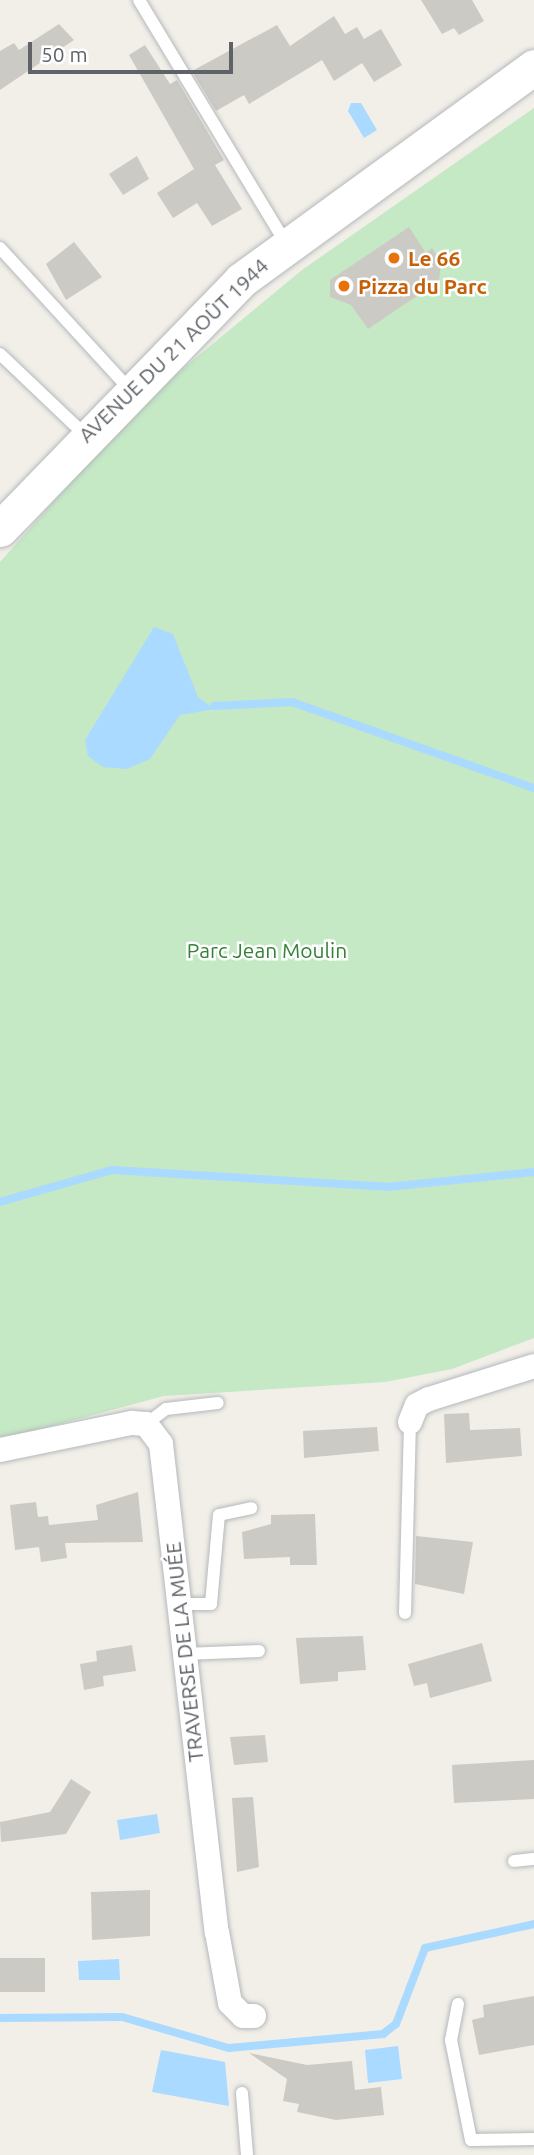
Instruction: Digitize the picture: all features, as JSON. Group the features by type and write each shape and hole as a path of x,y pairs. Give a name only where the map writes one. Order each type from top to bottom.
{"main road":[{"name":"AVENUE DU 21 AOÛT 1944","path":"0,529 85,435 240,280 286,244 534,67"}],"street":[{"path":"410,1422 417,1405 429,1398 534,1366"},
{"path":"0,1450 146,1424"},
{"name":"TRAVERSE DE LA MUÉE","path":"146,1424 161,1444 219,1944 230,2003 243,2016 254,2016"}],"lane":[{"path":"139,0 286,244"},
{"path":"0,248 130,390"},
{"path":"0,354 85,435"},
{"path":"146,1424 166,1409 218,1403"},
{"path":"405,1614 410,1422"},
{"path":"178,1604 211,1604 219,1515 251,1508"},
{"path":"184,1654 259,1651"},
{"path":"514,1861 534,1859"},
{"path":"458,2004 451,2040 471,2140 534,2139"},
{"path":"242,2093 247,2155"}],"green space":[{"name":"Parc Jean Moulin","path":"534,108 534,1338 452,1369 385,1382 164,1396 0,1440 0,562 139,405 302,270"}],"water":[{"path":"351,103 361,103 377,130 364,138 348,111"},
{"path":"154,627 173,634 198,697 214,709 180,715 150,759 127,769 103,767 88,756 85,740"},
{"path":"157,1814 160,1833 120,1840 117,1820"},
{"path":"119,1959 120,1980 79,1980 78,1961"},
{"path":"398,2046 402,2079 368,2083 365,2050"},
{"path":"161,2050 225,2062 229,2106 152,2092"}],"building":[{"path":"421,0 472,0 484,21 459,35 454,28 442,34"},
{"path":"334,16 345,34 357,27 364,39 381,29 402,65 374,82 362,63 334,81 322,60 249,104 244,95 216,111 192,71 277,25 290,46"},
{"path":"59,24 74,40 0,90 0,51 14,43 19,50"},
{"path":"145,45 170,84 177,80 224,160 215,165 242,209 212,226 197,203 173,218 157,193 194,169 129,55"},
{"path":"137,156 149,179 123,195 109,174"},
{"path":"409,227 426,253 432,248 441,262 439,281 368,329 351,305 330,297 330,280"},
{"path":"74,242 102,277 66,300 46,264"},
{"path":"469,1413 470,1430 520,1428 522,1456 446,1463 444,1414"},
{"path":"377,1427 379,1451 304,1458 303,1431"},
{"path":"138,1492 143,1542 65,1543 67,1558 41,1562 39,1547 15,1550 10,1505 36,1502 38,1517 48,1516 49,1525 98,1520 96,1505"},
{"path":"315,1514 317,1565 290,1565 290,1557 244,1559 242,1532 271,1524 271,1515"},
{"path":"416,1536 473,1542 464,1594 415,1584"},
{"path":"363,1636 366,1670 338,1672 338,1681 300,1684 296,1638"},
{"path":"482,1643 492,1681 430,1698 427,1683 414,1686 408,1664"},
{"path":"132,1645 136,1671 103,1676 104,1686 84,1690 80,1664 97,1661 96,1651"},
{"path":"265,1735 268,1762 234,1765 230,1737"},
{"path":"534,1760 534,1799 454,1803 452,1765"},
{"path":"71,1779 91,1792 66,1834 1,1842 0,1822 50,1812"},
{"path":"253,1797 259,1867 237,1872 232,1798"},
{"path":"150,1890 150,1936 92,1940 91,1892"},
{"path":"0,1958 45,1958 45,1992 0,1992"},
{"path":"534,1996 534,2045 479,2055 472,2020 484,2017 483,2005"},
{"path":"249,2053 307,2065 352,2061 355,2090 381,2087 384,2115 336,2120 297,2112 299,2104 283,2101 287,2079"}],"waterway":[{"path":"214,706 292,702 534,788"},
{"path":"0,1202 112,1170 387,1187 534,1172"},
{"path":"0,2018 122,2017 229,2048 383,2034 396,2024 425,1948 534,1924"}],"place":[{"name":"Le 66","path":"394,258"},
{"name":"Pizza du Parc","path":"344,286"}]}
